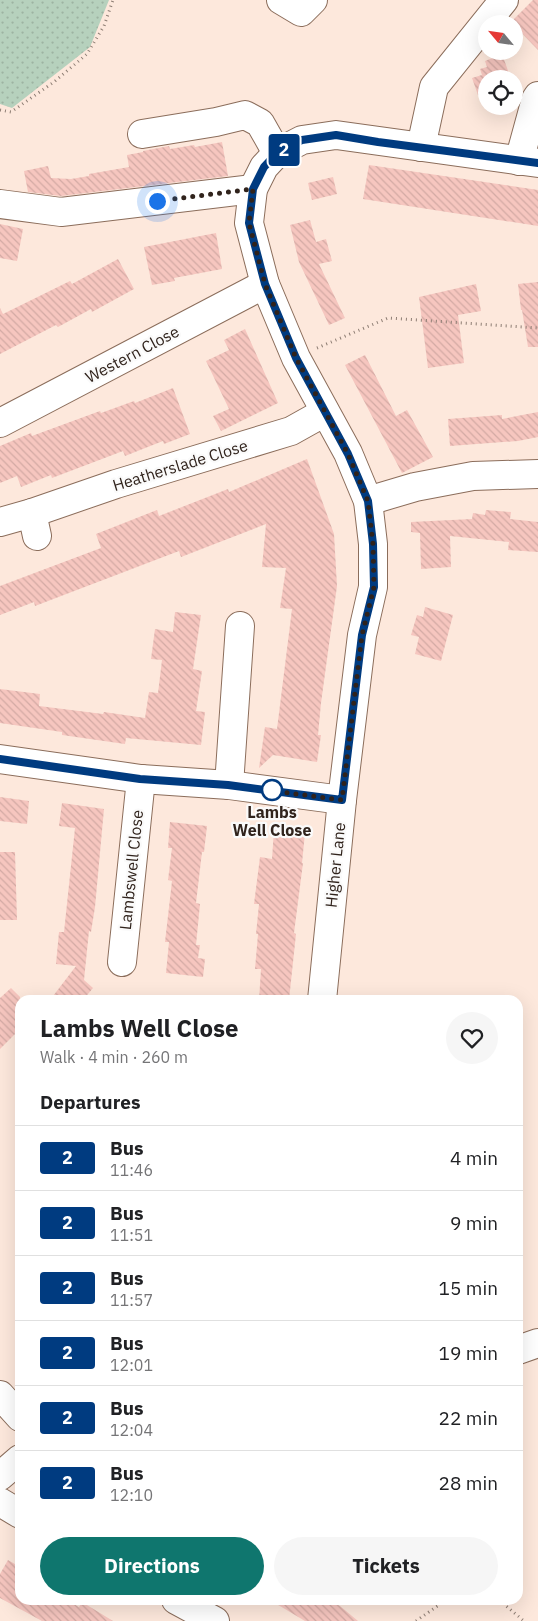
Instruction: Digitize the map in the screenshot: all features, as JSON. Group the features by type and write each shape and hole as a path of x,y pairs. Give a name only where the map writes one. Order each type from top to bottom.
{"street":[{"path":"281,0 301,12 313,0"},
{"path":"421,147 434,87 504,0"},
{"path":"0,204 61,212 253,189 264,167 277,153 302,140 336,135 528,162 536,99 538,96"},
{"path":"142,134 216,122 245,115 260,123 277,153"},
{"name":"Higher Lane","path":"253,189 249,223 265,284 296,358 348,454 368,501 373,544 374,587 362,635 342,800 322,995"},
{"name":"Western Close","path":"0,423 265,284"},
{"name":"Heatherslade Close","path":"0,522 35,525 116,484 291,431 324,412"},
{"path":"368,501 415,487 473,476 538,474"},
{"path":"228,785 240,626"},
{"path":"0,759 140,779 228,785 342,800"},
{"name":"Lambswell Close","path":"122,962 140,779"},
{"path":"523,1348 538,1343"},
{"path":"0,1395 15,1412"},
{"path":"0,1476 15,1462"},
{"path":"0,1502 15,1511"},
{"path":"185,1605 215,1621"}],"path":[{"path":"0,110 11,112 54,82 87,54 104,26 113,0"},
{"path":"296,358 388,318 538,328"},
{"path":"416,1621 439,1605"},
{"path":"505,1605 524,1621"}],"green space":[{"path":"0,0 109,0 90,47 12,108 0,104"}],"building":[{"path":"533,0 538,0 538,50 523,34 523,15 518,15"},
{"path":"504,60 508,70 480,70 487,67 485,61"},
{"path":"478,76 478,95 472,78"},
{"path":"222,142 228,176 61,196 28,192 24,171 48,166 51,178 71,179 129,167 127,155 143,151 169,146 170,149"},
{"path":"369,165 538,190 538,226 363,199"},
{"path":"333,177 337,194 312,200 308,183"},
{"path":"310,220 316,242 326,239 332,261 319,264 345,318 329,325 299,262 290,225"},
{"path":"0,224 23,229 17,261 0,258"},
{"path":"216,233 222,269 174,278 175,281 152,285 144,247"},
{"path":"118,259 134,289 92,312 91,309 58,327 56,325 0,354 0,308 3,314 70,281 72,284"},
{"path":"538,282 538,347 528,347 518,284"},
{"path":"476,284 481,311 458,315 464,363 428,368 419,297"},
{"path":"245,329 278,403 221,431 213,416 229,409 206,361 229,350 224,340"},
{"path":"365,355 396,416 407,410 433,457 402,473 345,365"},
{"path":"173,388 190,434 164,444 163,441 125,456 123,451 52,478 51,475 21,487 17,476 0,483 0,446 31,433 32,436 100,411 101,413 134,401 135,403"},
{"path":"538,412 538,437 518,441 450,446 448,419 502,415 502,419"},
{"path":"307,459 334,534 337,586 321,703 318,735 321,735 317,762 273,755 259,768 265,727 277,729 292,609 280,608 286,568 262,567 266,524 181,557 179,551 35,606 34,602 0,615 0,586 101,548 96,534 157,510 159,516 228,489 229,492"},
{"path":"486,510 511,512 510,519 538,522 538,552 508,550 509,542 450,536 451,567 421,569 420,533 411,532 411,522 472,519 473,513 485,515"},
{"path":"425,607 453,615 441,661 415,654 419,637 411,635 417,615 423,617"},
{"path":"175,612 201,615 193,669 202,671 196,711 205,712 201,745 126,738 125,744 62,735 62,732 0,723 0,689 40,694 39,706 145,718 149,692 158,693 162,660 151,659 155,629 173,632"},
{"path":"0,797 29,801 27,824 0,821"},
{"path":"62,803 104,809 95,907 91,932 89,931 84,980 93,988 87,995 54,995 76,966 56,964 59,932 64,932 75,828 59,826"},
{"path":"170,822 207,826 196,903 200,904 196,945 200,945 198,958 205,959 203,977 166,973 169,942 165,942 172,881 168,880 172,848 168,848"},
{"path":"274,830 305,833 290,995 259,995 261,969 255,969 259,904 254,904 260,857 272,859"},
{"path":"0,852 15,852 17,920 0,920"},
{"path":"11,988 18,995 15,995 15,1034 0,1049 0,998"},
{"path":"8,1560 15,1564 15,1605 76,1605 79,1607 80,1605 87,1605 113,1621 42,1621 0,1598 0,1574"},
{"path":"278,1605 338,1605 358,1621 305,1621"}],"bus line":[{"name":"2","path":"0,759 140,779 228,785 342,800 362,635 374,587 373,544 368,501 348,454 296,358 265,284 249,223 253,189 264,167 277,153 302,140 336,135 538,163"}],"place":[{"name":"Lambs Well Close","path":"272,790"}],"route":[{"path":"157,201 253,189 249,223 265,284 296,358 348,454 368,501 373,544 374,587 362,635 342,800 266,790 272,790"}]}
